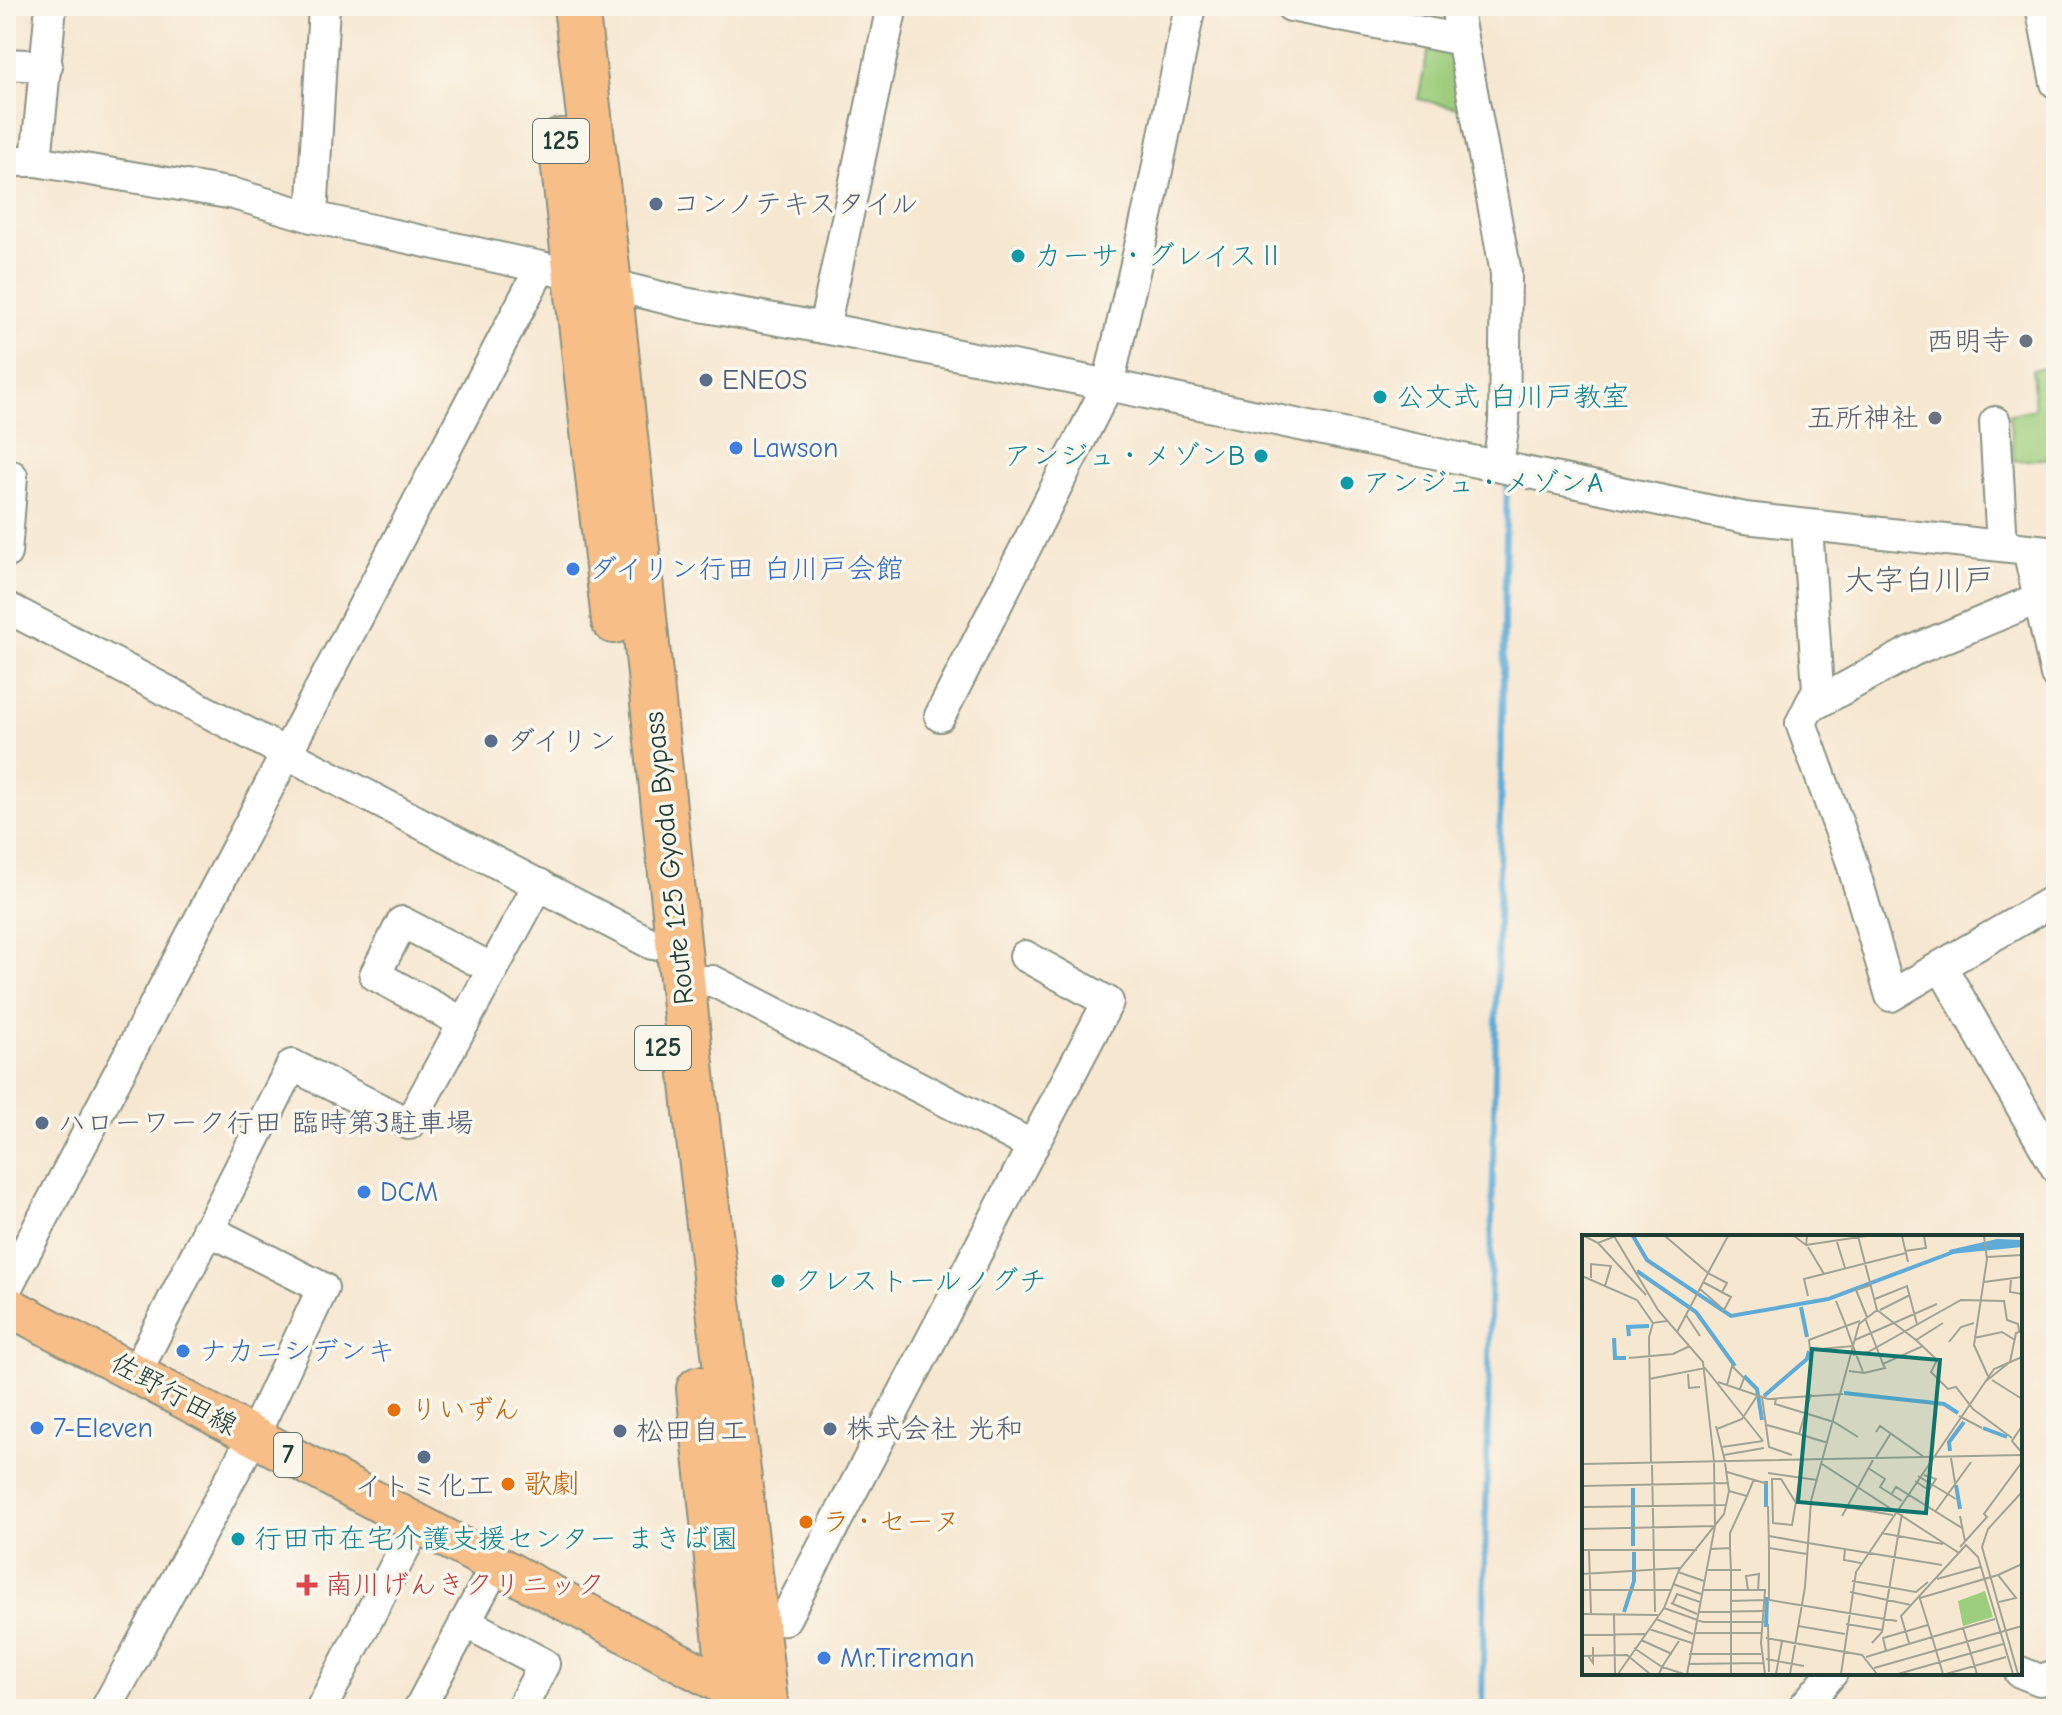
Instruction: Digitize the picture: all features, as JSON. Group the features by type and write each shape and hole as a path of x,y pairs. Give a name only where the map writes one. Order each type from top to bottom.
{"highway":[{"name":"Route 125 Gyoda Bypass","path":"547,6 652,944 752,1704"},
{"name":"Route 125 Gyoda Bypass","path":"576,6 575,276 683,981 756,1623 752,1704"}],"main road":[{"name":"佐野行田線","path":"6,1305 497,1563 752,1704"}],"street":[{"path":"51,6 47,66 21,161 234,194 312,217 684,303 1108,385 1745,518 2028,549"},
{"path":"312,217 324,6"},
{"path":"824,328 892,6"},
{"path":"940,716 1108,385 1153,190 1190,6"},
{"path":"1291,6 1462,40"},
{"path":"1456,6 1506,273 1504,422 1510,470"},
{"path":"2041,6 2056,83"},
{"path":"6,64 47,66"},
{"path":"6,1289 289,754 575,276"},
{"path":"1995,422 2028,549 2047,595 2056,675"},
{"path":"6,553 12,476"},
{"path":"1807,526 1818,689 1801,723 1851,860 1891,996 2056,899"},
{"path":"1810,707 1912,651 2047,595"},
{"path":"6,607 652,944"},
{"path":"136,1373 292,1065 409,1124 539,884"},
{"path":"464,1023 375,975 402,922 493,969"},
{"path":"756,1623 785,1619 1108,1002 1025,956"},
{"path":"1941,966 2056,1167"},
{"path":"683,981 713,981 1033,1146"},
{"path":"106,1709 253,1437 323,1288 207,1229"},
{"path":"321,1709 418,1522"},
{"path":"419,1709 497,1563"},
{"path":"465,1622 544,1664 521,1709"},
{"path":"2022,1673 2040,1680 2056,1675"},
{"path":"1802,1709 1830,1675"}],"green space":[{"path":"1430,41 1458,47 1463,109 1418,99"},
{"path":"2056,366 2056,458 2014,461 2009,414 2035,409 2032,370"}],"waterway":[{"path":"1482,1709 1507,476"}],"place":[{"name":"コンノテキスタイル","path":"656,204"},
{"name":"カーサ・グレイスⅡ","path":"1018,256"},
{"name":"西明寺","path":"2026,341"},
{"name":"ENEOS","path":"706,380"},
{"name":"公文式 白川戸教室","path":"1380,397"},
{"name":"五所神社","path":"1935,418"},
{"name":"Lawson","path":"736,448"},
{"name":"アンジュ・メゾンB","path":"1261,456"},
{"name":"アンジュ・メゾンA","path":"1347,483"},
{"name":"ダイリン行田 白川戸会館","path":"573,569"},
{"name":"ダイリン","path":"491,741"},
{"name":"ハローワーク行田 臨時第3駐車場","path":"42,1123"},
{"name":"DCM","path":"364,1192"},
{"name":"クレストールノグチ","path":"778,1281"},
{"name":"ナカニシデンキ","path":"183,1351"},
{"name":"りいずん","path":"394,1410"},
{"name":"7-Eleven","path":"37,1428"},
{"name":"株式会社 光和","path":"830,1429"},
{"name":"松田自工","path":"620,1431"},
{"name":"イトミ化工","path":"424,1457"},
{"name":"歌劇","path":"508,1484"},
{"name":"ラ・セーヌ","path":"806,1522"},
{"name":"行田市在宅介護支援センター まきば園","path":"238,1539"},
{"name":"南川げんきクリニック","path":"307,1585"},
{"name":"Mr.Tireman","path":"824,1658"}],"district":[{"name":"大字白川戸","path":"1919,580"}]}
